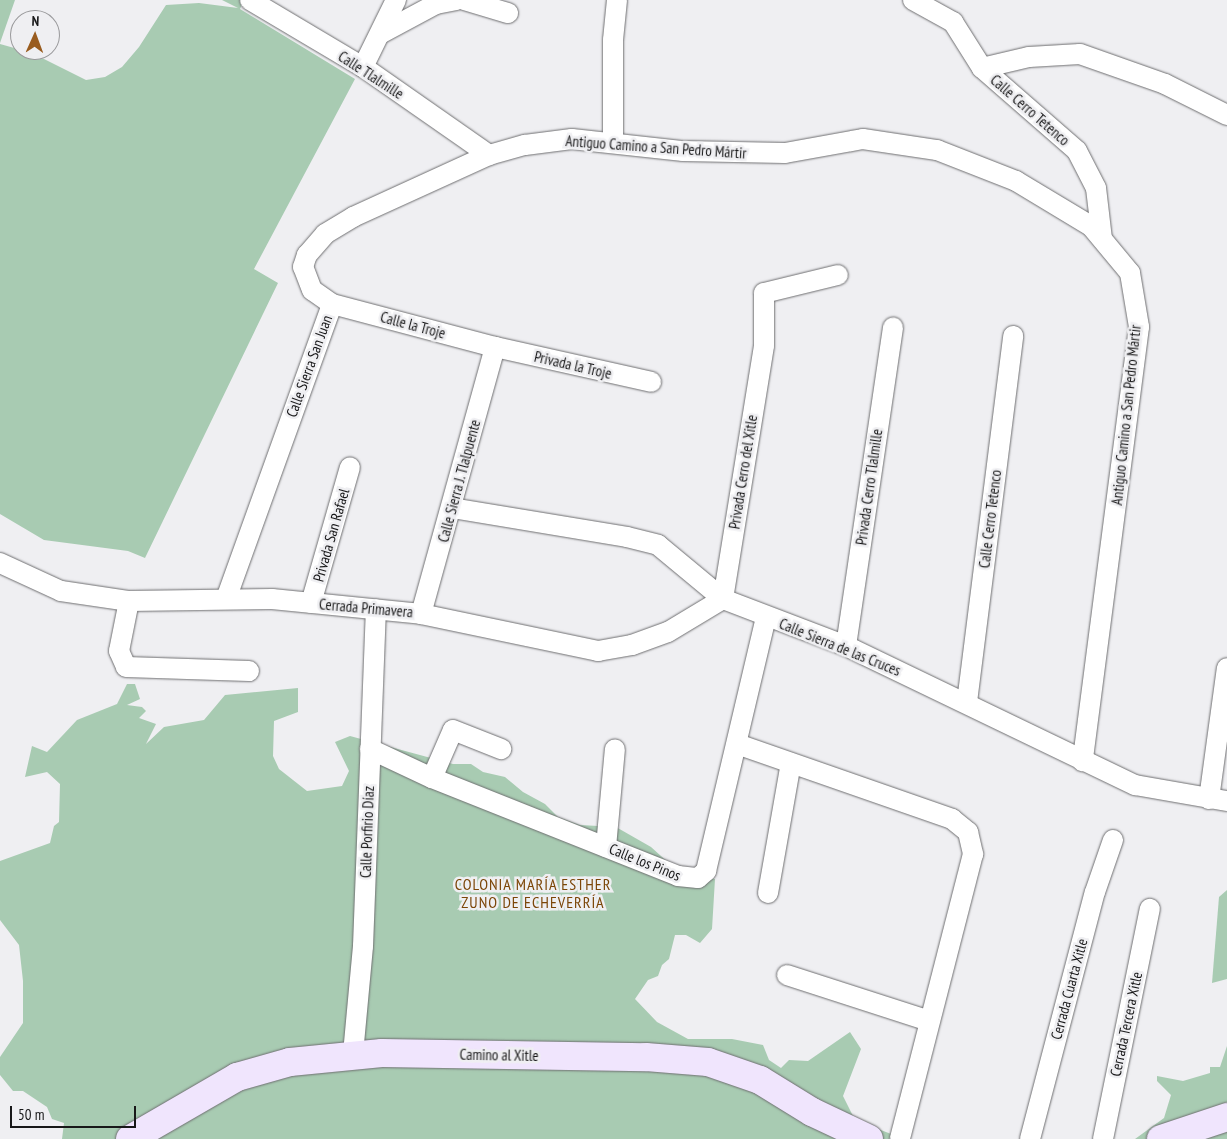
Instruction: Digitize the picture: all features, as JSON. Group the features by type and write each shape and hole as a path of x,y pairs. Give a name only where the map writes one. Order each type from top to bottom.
{"street":[{"name":"Calle Tlalmille","path":"250,0 363,67 489,155"},
{"path":"363,67 396,0"},
{"path":"380,34 436,4 457,0"},
{"path":"464,0 508,13"},
{"path":"613,142 613,40 617,0"},
{"name":"Calle Cerro Tetenco","path":"913,0 954,22 982,68 1077,151 1096,188 1102,238"},
{"path":"982,68 1029,57 1080,54 1165,84 1227,114"},
{"name":"Antiguo Camino a San Pedro Mártir","path":"489,155 525,145 572,139 613,142 683,152 785,153 863,139 937,150 1016,181 1091,226 1130,273 1139,327 1083,761"},
{"name":"Calle Sierra San Juan","path":"226,599 332,304 312,290 303,267 307,255 325,234 353,217 489,155"},
{"name":"Privada Cerro del Xitle","path":"723,599 764,345 764,293 838,275"},
{"name":"Calle la Troje","path":"332,304 495,347"},
{"name":"Privada Cerro Tlalmille","path":"846,646 893,327"},
{"name":"Calle Cerro Tetenco","path":"966,702 1013,336"},
{"name":"Privada la Troje","path":"495,347 651,382"},
{"name":"Calle Sierra J. Tlalpuente","path":"421,614 452,508 495,347"},
{"name":"Privada San Rafael","path":"311,603 350,467"},
{"name":"Calle Sierra de las Cruces","path":"452,508 627,537 658,545 723,599 846,646 1134,784 1218,800"},
{"name":"Cerrada Primavera","path":"0,563 61,591 129,601 226,599 311,603 421,614 598,651 632,645 668,632 723,599"},
{"path":"129,601 119,651 126,667 250,671"},
{"name":"Calle Porfirio Díaz","path":"353,1054 363,946 376,609"},
{"name":"Calle los Pinos","path":"370,749 432,778 678,876 698,878 706,871 766,617"},
{"path":"1218,800 1227,668"},
{"path":"432,778 453,730 501,750"},
{"path":"737,744 952,819 968,832 973,854 900,1139"},
{"path":"606,847 615,749"},
{"path":"768,893 791,763"},
{"name":"Cerrada Cuarta Xitle","path":"1030,1139 1095,892 1113,840"},
{"name":"Cerrada Tercera Xitle","path":"1103,1139 1150,909"},
{"path":"787,975 929,1021"},
{"name":"Camino al Xitle","path":"130,1139 237,1077 290,1062 353,1054 646,1056 708,1062 760,1080 812,1112 869,1139"},
{"path":"1161,1139 1227,1117"}],"green space":[{"path":"0,0 15,0 10,10 0,43"},
{"path":"222,0 244,0 240,9 355,79 254,269 278,283 145,558 128,551 44,540 0,514 0,44 10,47 10,60 46,60 86,80 105,77 122,67 139,47 166,5 199,3 238,8"},
{"path":"127,684 135,684 140,699 127,705 142,707 146,711 139,718 156,724 146,744 164,727 204,720 225,695 298,688 298,712 274,721 273,756 279,769 307,791 342,786 349,771 335,742 350,736 453,764 471,764 483,772 505,777 523,792 545,804 558,817 580,825 616,827 651,847 681,874 715,879 712,929 700,943 686,935 675,935 669,959 662,965 658,976 648,980 635,999 657,1022 688,1039 732,1039 763,1045 769,1060 781,1068 789,1060 808,1061 850,1032 861,1049 843,1096 855,1120 904,1139 62,1139 64,1123 52,1119 47,1107 23,1091 13,1091 0,1075 0,1057 23,1023 23,981 19,945 0,920 0,861 50,843 54,826 59,822 60,784 47,772 25,777 32,746 47,752 77,720 117,704"},
{"path":"1227,890 1227,979 1212,983 1219,897"},
{"path":"1227,1046 1227,1139 1135,1139 1164,1118 1171,1095 1157,1081 1157,1076 1183,1081 1210,1073 1210,1067 1220,1067"}],"district":[{"name":"COLONIA MARÍA ESTHER ZUNO DE ECHEVERRÍA","path":"533,893"}]}
